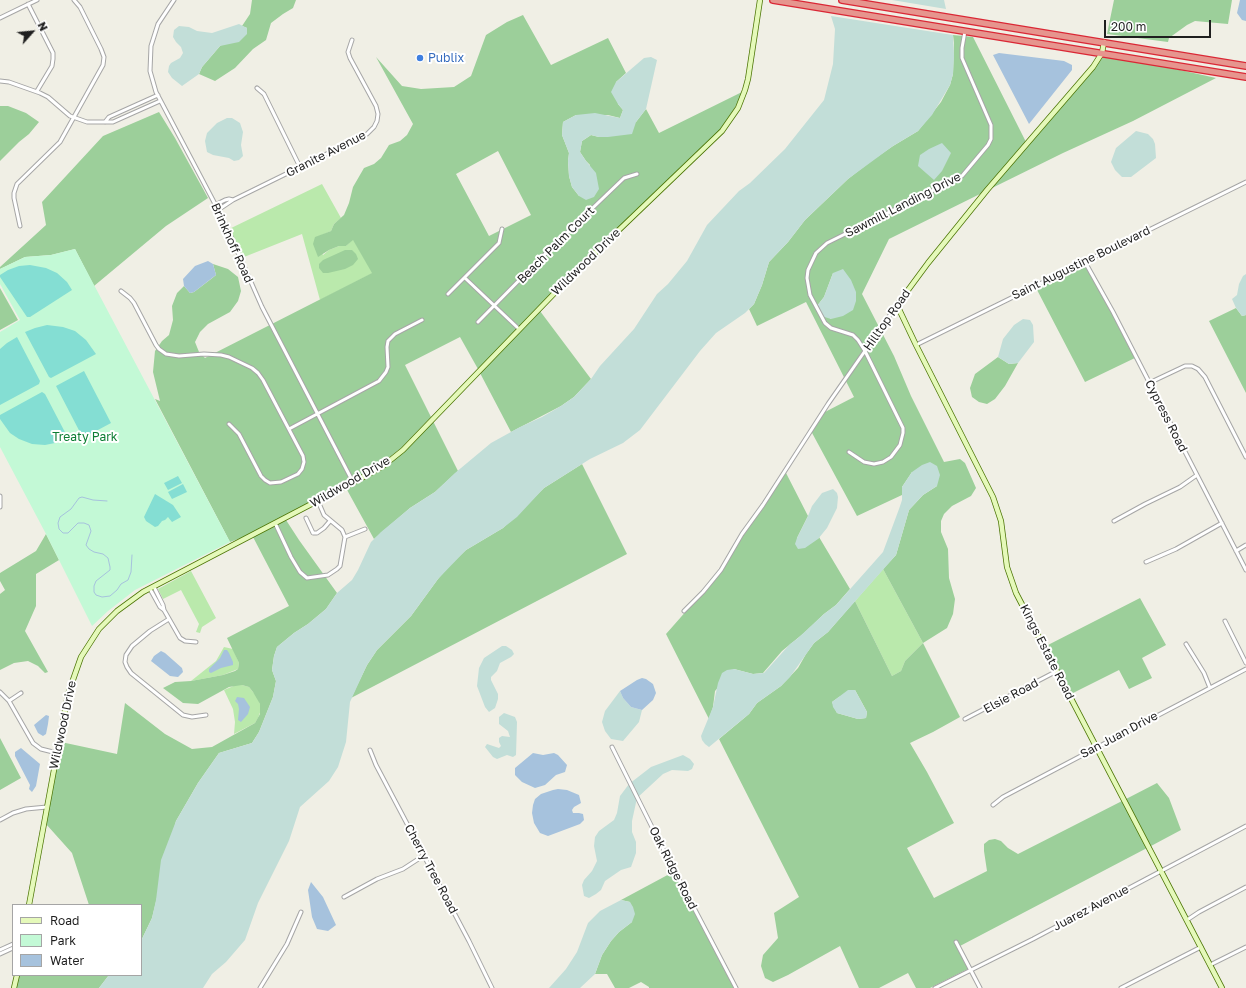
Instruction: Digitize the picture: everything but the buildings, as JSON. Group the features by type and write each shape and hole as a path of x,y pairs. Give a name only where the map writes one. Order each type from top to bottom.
{"highway":[{"path":"773,0 1246,77"},
{"path":"842,0 1246,66"}],"street":[{"path":"0,18 36,0"},
{"path":"20,226 14,198 15,188 20,181 56,146 74,118 103,65 104,57 102,49 80,7 74,0"},
{"name":"Brinkhoff Road","path":"174,0 158,24 151,46 150,71 160,101 225,224 262,308 353,482"},
{"name":"Wildwood Drive","path":"29,904 68,694 76,669 85,650 99,629 112,615 132,599 383,466 403,450 572,275 715,140 726,127 738,108 748,79 760,0"},
{"path":"28,4 53,52 52,66 37,92"},
{"name":"Sawmill Landing Drive","path":"849,452 864,462 874,464 883,462 891,457 900,445 903,433 902,424 858,340 853,335 831,328 825,323 810,295 807,278 808,270 816,253 827,243 962,176 988,145 991,139 991,125 962,58 962,48 966,31"},
{"name":"Granite Avenue","path":"218,210 233,200 367,134 374,128 378,114 376,106 350,58 348,52 352,40"},
{"name":"Hilltop Road","path":"684,611 703,592 721,570 742,534 763,505 828,404 928,263 988,189 1093,67 1102,53 1104,42"},
{"path":"0,81 9,82 48,97 70,116 87,122 113,122 160,101"},
{"path":"257,88 264,94 300,167"},
{"path":"105,122 109,117 158,95"},
{"name":"Beach Palm Court","path":"478,322 553,246 624,178 637,174"},
{"name":"Saint Augustine Boulevard","path":"916,345 1246,182"},
{"name":"Granite Avenue","path":"215,205 229,199 233,200"},
{"path":"448,294 499,243 502,229"},
{"name":"Cypress Road","path":"1085,262 1246,570"},
{"path":"465,278 519,329"},
{"path":"121,291 134,303 156,345 166,354 180,356 204,354 221,355 229,357 252,368 263,380 303,456 304,462 302,469 298,474 281,482 276,484 270,483 261,476 239,434 229,424"},
{"name":"Kings Estate Road","path":"897,305 994,497 1001,521 1005,557 1012,584 1222,988"},
{"path":"289,429 379,381 388,367 388,341 395,334 422,320"},
{"path":"1149,383 1185,366 1192,366 1198,369 1205,377 1246,457"},
{"path":"1114,521 1180,487 1197,476"},
{"path":"0,496 0,507"},
{"path":"275,523 300,572 307,578 328,574 340,566 345,537 342,530 324,515 318,501"},
{"path":"306,518 313,533 317,533 324,528 330,520"},
{"path":"1146,562 1176,549 1222,524"},
{"path":"345,537 365,529"},
{"path":"1236,551 1246,545"},
{"path":"152,588 181,639 188,642 196,642"},
{"path":"169,619 146,634 130,649 126,657 126,667 131,673 185,716 192,717 206,715"},
{"path":"1225,621 1246,663"},
{"path":"1186,644 1204,673 1210,688"},
{"name":"San Juan Drive","path":"993,805 1003,797 1246,668"},
{"name":"Elsie Road","path":"965,719 1057,671"},
{"path":"0,692 9,701 33,743 41,749 57,753"},
{"path":"9,701 21,693"},
{"name":"Oak Ridge Road","path":"612,748 736,988"},
{"name":"Cherry Tree Road","path":"370,750 376,765 469,941 492,988"},
{"path":"0,820 18,811 47,807"},
{"name":"Juarez Avenue","path":"935,988 1246,826"},
{"path":"344,898 377,879 403,869 423,856"},
{"path":"1187,920 1246,887"},
{"path":"260,988 287,944 300,912"},
{"path":"956,942 980,988"},
{"path":"0,950 12,944"},
{"path":"1121,988 1201,947"},
{"path":"1210,965 1246,947"},
{"path":"0,954 12,948"},
{"path":"14,988 16,976"}],"green space":[{"path":"252,0 296,0 293,8 271,23 266,40 253,49 235,68 215,81 199,74 202,67 220,46 247,28 242,26 250,14"},
{"path":"1114,0 1232,0 1228,24 1195,21 1169,38 1168,42 1107,34"},
{"path":"523,15 551,65 608,38 626,73 616,82 618,104 623,110 620,118 608,115 576,115 563,122 562,135 569,153 569,176 572,187 579,196 590,165 580,152 582,141 591,135 599,137 636,122 646,109 659,133 742,92 724,126 478,369 460,337 405,365 431,417 401,448 372,471 249,535 230,542 155,399 160,401 153,372 155,351 162,341 169,335 173,320 172,306 177,293 184,286 190,293 194,292 216,275 213,264 228,269 238,277 241,291 238,301 230,312 208,324 200,332 195,342 199,352 205,358 372,273 353,240 346,246 339,246 318,257 313,244 315,237 331,231 334,224 344,215 353,187 364,168 374,164 381,158 389,145 400,141 407,135 413,124 376,57 402,86 421,89 454,87 471,76 486,35 507,22","holes":["498,151 531,215 489,236 456,174"]},
{"path":"953,35 973,37 1026,142 982,193 889,239 862,294 894,356 911,396 944,462 960,459 965,463 976,488 971,496 952,506 944,514 941,521 941,532 948,549 949,578 955,599 953,614 947,628 923,643 883,569 896,555 909,510 923,495 937,486 912,472 902,487 902,495 857,516 811,431 823,413 854,397 806,302 757,326 749,309 754,304 769,262 788,242 805,220 848,179 871,161 918,131 941,102 950,85 953,74","holes":["833,273 831,319 817,306 824,297"]},
{"path":"1102,57 1162,66 1216,78 1133,121 990,189 1094,68"},
{"path":"0,106 8,106 26,113 39,122 29,134 0,161"},
{"path":"159,112 208,198 166,226 94,286 75,249 51,255 25,257 0,269 0,267 46,225 42,202 103,136"},
{"path":"322,184 341,218 334,224 331,231 315,238 323,255 329,250 339,246 346,246 353,239 373,273 320,300 302,234 239,259 225,231"},
{"name":"Treaty Park","path":"75,249 230,542 135,590 108,611 92,626 0,447 0,332 20,320 0,284 0,269 25,257 51,255"},
{"path":"345,250 352,250 356,254 358,259 353,265 345,269 323,273 319,268 319,264 323,260"},
{"path":"1087,261 1137,357 1085,382 1035,286"},
{"path":"0,288 18,320 0,330"},
{"path":"1236,308 1242,316 1246,315 1246,393 1209,321"},
{"path":"540,311 591,379 574,397 561,406 511,432 480,373"},
{"path":"998,357 1009,364 1018,363 1005,386 995,399 987,404 979,402 972,397 970,388 975,374"},
{"path":"433,421 458,471 435,492 410,508 374,539 346,488 384,467"},
{"path":"582,464 627,554 351,698 367,665 377,650 411,616 450,565 466,550 503,528 544,488"},
{"path":"785,471 808,516 797,538 818,539 819,537 850,589 836,605 782,651 763,673 753,674 734,669 715,691 713,707 709,719 666,634 718,575"},
{"path":"286,520 337,593 326,609 277,647 272,670 276,681 273,697 259,732 252,743 219,753 198,783 176,821 152,918 142,939 142,904 89,904 72,853 46,824 61,742 117,754 125,703 165,734 192,749 212,747 255,723 260,714 260,704 249,687 242,685 229,687 198,704 183,703 163,688 175,682 191,681 223,675 235,671 238,669 239,663 227,638 289,606 253,537"},
{"path":"46,534 59,560 36,574 36,606 25,631 48,672 45,673 38,666 28,661 14,663 0,670 0,594 5,590 0,581 0,573 36,551"},
{"path":"883,569 923,643 905,661 901,671 892,676 855,601"},
{"path":"191,571 216,618 202,627 200,633 196,632 199,624 181,590 163,599 158,589"},
{"path":"1140,598 1166,645 1142,658 1152,678 1129,689 1119,670 1071,694 1046,646"},
{"path":"855,601 892,676 901,671 905,661 923,643 960,717 910,743 954,823 907,848 934,898 987,871 984,844 989,840 995,839 1001,841 1008,848 1018,854 1122,801 1147,848 960,946 970,968 930,988 916,988 908,973 879,988 859,988 840,946 773,982 765,978 761,966 763,955 778,938 774,913 799,897 719,739 749,714 757,703 781,686 798,668 814,643 828,632","holes":["855,690 867,712 866,718 858,719 837,713 832,702"]},
{"path":"224,647 233,649 239,663 238,669 223,675 191,681 216,661"},
{"path":"236,685 249,687 258,697 261,710 255,723 234,734 235,722 233,709 224,690"},
{"path":"0,738 21,778 0,790"},
{"path":"1157,783 1169,798 1181,830 1151,846 1126,799"},
{"path":"675,871 735,988 649,988 641,982 629,988 615,988 607,974 595,974 602,955 611,941 619,932 632,922 630,902 621,900"},
{"path":"19,976 108,976 99,988 16,988"}],"shaded area":[{"path":"892,0 944,0 946,9"},
{"path":"831,16 953,35 953,74 950,85 932,115 918,131 893,146 848,179 805,220 788,242 769,262 754,304 745,313 716,333 700,351 640,430 623,443 590,459 544,488 517,517 503,528 466,550 438,579 411,616 377,650 367,665 350,702 346,742 338,767 329,781 300,807 289,841 258,903 245,940 226,962 212,974 203,988 99,988 108,976 142,976 142,939 152,918 161,860 176,821 198,783 219,753 252,743 259,732 273,697 276,681 272,670 277,647 326,609 337,593 352,580 371,542 381,532 410,508 435,492 491,443 561,406 574,397 591,379 600,366 634,329 657,294 668,284 687,261 707,225 739,191 750,183 785,149 824,100 833,64 835,29"},
{"path":"239,24 247,28 247,34 239,42 220,46 202,67 199,74 182,86 172,78 168,72 169,66 171,63 180,58 183,53 181,47 173,37 174,30 179,26 212,33"},
{"path":"651,57 657,60 646,109 636,122 632,134 608,137 591,135 582,141 580,152 596,173 599,189 594,197 586,200 579,196 572,187 569,176 569,153 562,135 563,122 576,115 595,113 620,118 623,110 611,92 616,82 644,58"},
{"path":"227,118 232,118 240,123 243,132 241,145 243,156 239,160 234,161 229,158 213,155 207,152 205,141 207,133 217,123"},
{"path":"1136,131 1148,134 1153,139 1156,158 1131,177 1122,177 1115,170 1111,162 1116,148"},
{"path":"942,143 951,153 942,171 934,180 918,166 920,155"},
{"path":"30,265 46,268 57,273 67,282 72,290 30,317 27,317 0,275 19,266"},
{"path":"843,269 851,280 856,292 856,301 853,310 843,316 831,319 818,315 817,306 824,297 833,273"},
{"path":"1246,274 1246,315 1242,316 1232,299 1237,295 1239,284 1243,276"},
{"path":"1023,319 1030,320 1033,325 1034,342 1018,363 1009,364 998,357 1003,339 1014,325"},
{"path":"47,325 63,327 75,331 86,340 96,354 51,378 49,377 25,332"},
{"path":"17,337 40,381 39,384 0,405 0,349"},
{"path":"84,371 111,423 83,438 56,386"},
{"path":"42,392 45,394 68,438 45,445 32,444 19,439 10,433 0,419 0,415"},
{"path":"930,462 937,466 940,475 937,486 923,495 909,510 896,555 828,632 814,643 790,677 781,686 757,703 749,714 709,747 705,744 701,736 713,707 718,683 722,673 727,670 734,669 753,674 764,673 790,644 836,605 883,552 902,500 902,487 912,472 922,465"},
{"path":"178,476 182,483 168,490 164,483"},
{"path":"183,484 187,492 172,499 168,492"},
{"path":"833,489 837,493 838,497 837,508 827,528 818,539 805,548 798,549 795,544 812,506 822,493"},
{"path":"155,494 173,505 181,517 172,522 168,517 155,527 146,521 144,517"},
{"path":"502,646 506,646 512,650 514,654 500,663 497,671 491,677 498,694 498,699 495,708 489,712 485,707 477,686 479,668 484,658"},
{"path":"848,690 855,690 867,712 866,718 858,719 837,713 833,707 832,702"},
{"path":"620,691 623,698 631,707 642,710 639,722 623,741 611,739 605,731 602,722 605,711"},
{"path":"504,713 515,717 517,722 516,755 513,757 507,755 497,759 493,757 485,747 487,744 499,748 501,746 499,738 502,736 510,737 508,731 499,724 499,717"},
{"path":"683,755 690,759 694,764 692,769 688,771 672,770 663,774 637,798 632,821 632,832 636,842 636,853 631,867 621,870 605,881 601,890 596,894 589,898 584,896 582,885 597,861 594,846 595,837 599,831 614,820 617,813 620,796 629,784 651,767"},
{"path":"621,900 630,902 635,914 632,922 619,932 611,941 602,955 595,974 580,988 549,988 566,969 577,952 588,923 600,911"}],"water":[{"path":"1240,0 1246,0 1246,21 1242,20 1237,13"},
{"path":"999,53 1064,61 1072,65 1072,70 1029,124 993,55"},
{"path":"208,261 213,264 216,275 194,292 190,293 184,286 183,279 195,266"},
{"path":"224,650 227,650 229,653 233,665 221,668 211,673 209,672 209,669 220,658"},
{"path":"161,651 182,668 183,672 178,677 170,676 151,661 154,656"},
{"path":"642,678 653,684 656,693 653,700 642,710 631,707 623,698 620,691"},
{"path":"237,697 244,698 250,707 248,714 241,722 238,720 239,709 238,704 235,701"},
{"path":"46,715 49,716 48,724 46,734 43,736 38,733 34,725"},
{"path":"21,748 40,764 36,786 32,792 29,789 30,785 15,756 15,752"},
{"path":"533,753 543,755 554,753 558,755 567,765 565,772 556,775 545,785 535,788 522,782 515,775 515,768"},
{"path":"558,789 567,790 579,795 581,803 572,810 573,813 583,814 584,820 580,824 548,836 540,833 534,823 532,813 533,805 535,799 541,794"},
{"path":"311,882 323,897 336,925 328,931 317,929 312,917 308,890"}],"waterway":[{"path":"107,501 93,500 82,497 79,498 71,509 60,517 58,523 59,529 63,533 68,533 78,523 89,525 91,531 86,545 94,552 103,554 108,558 110,570 96,581 94,586 94,592 96,595 102,597 110,596 121,584 128,580 131,572 132,555"}],"place":[{"name":"Publix","path":"420,58"}]}
